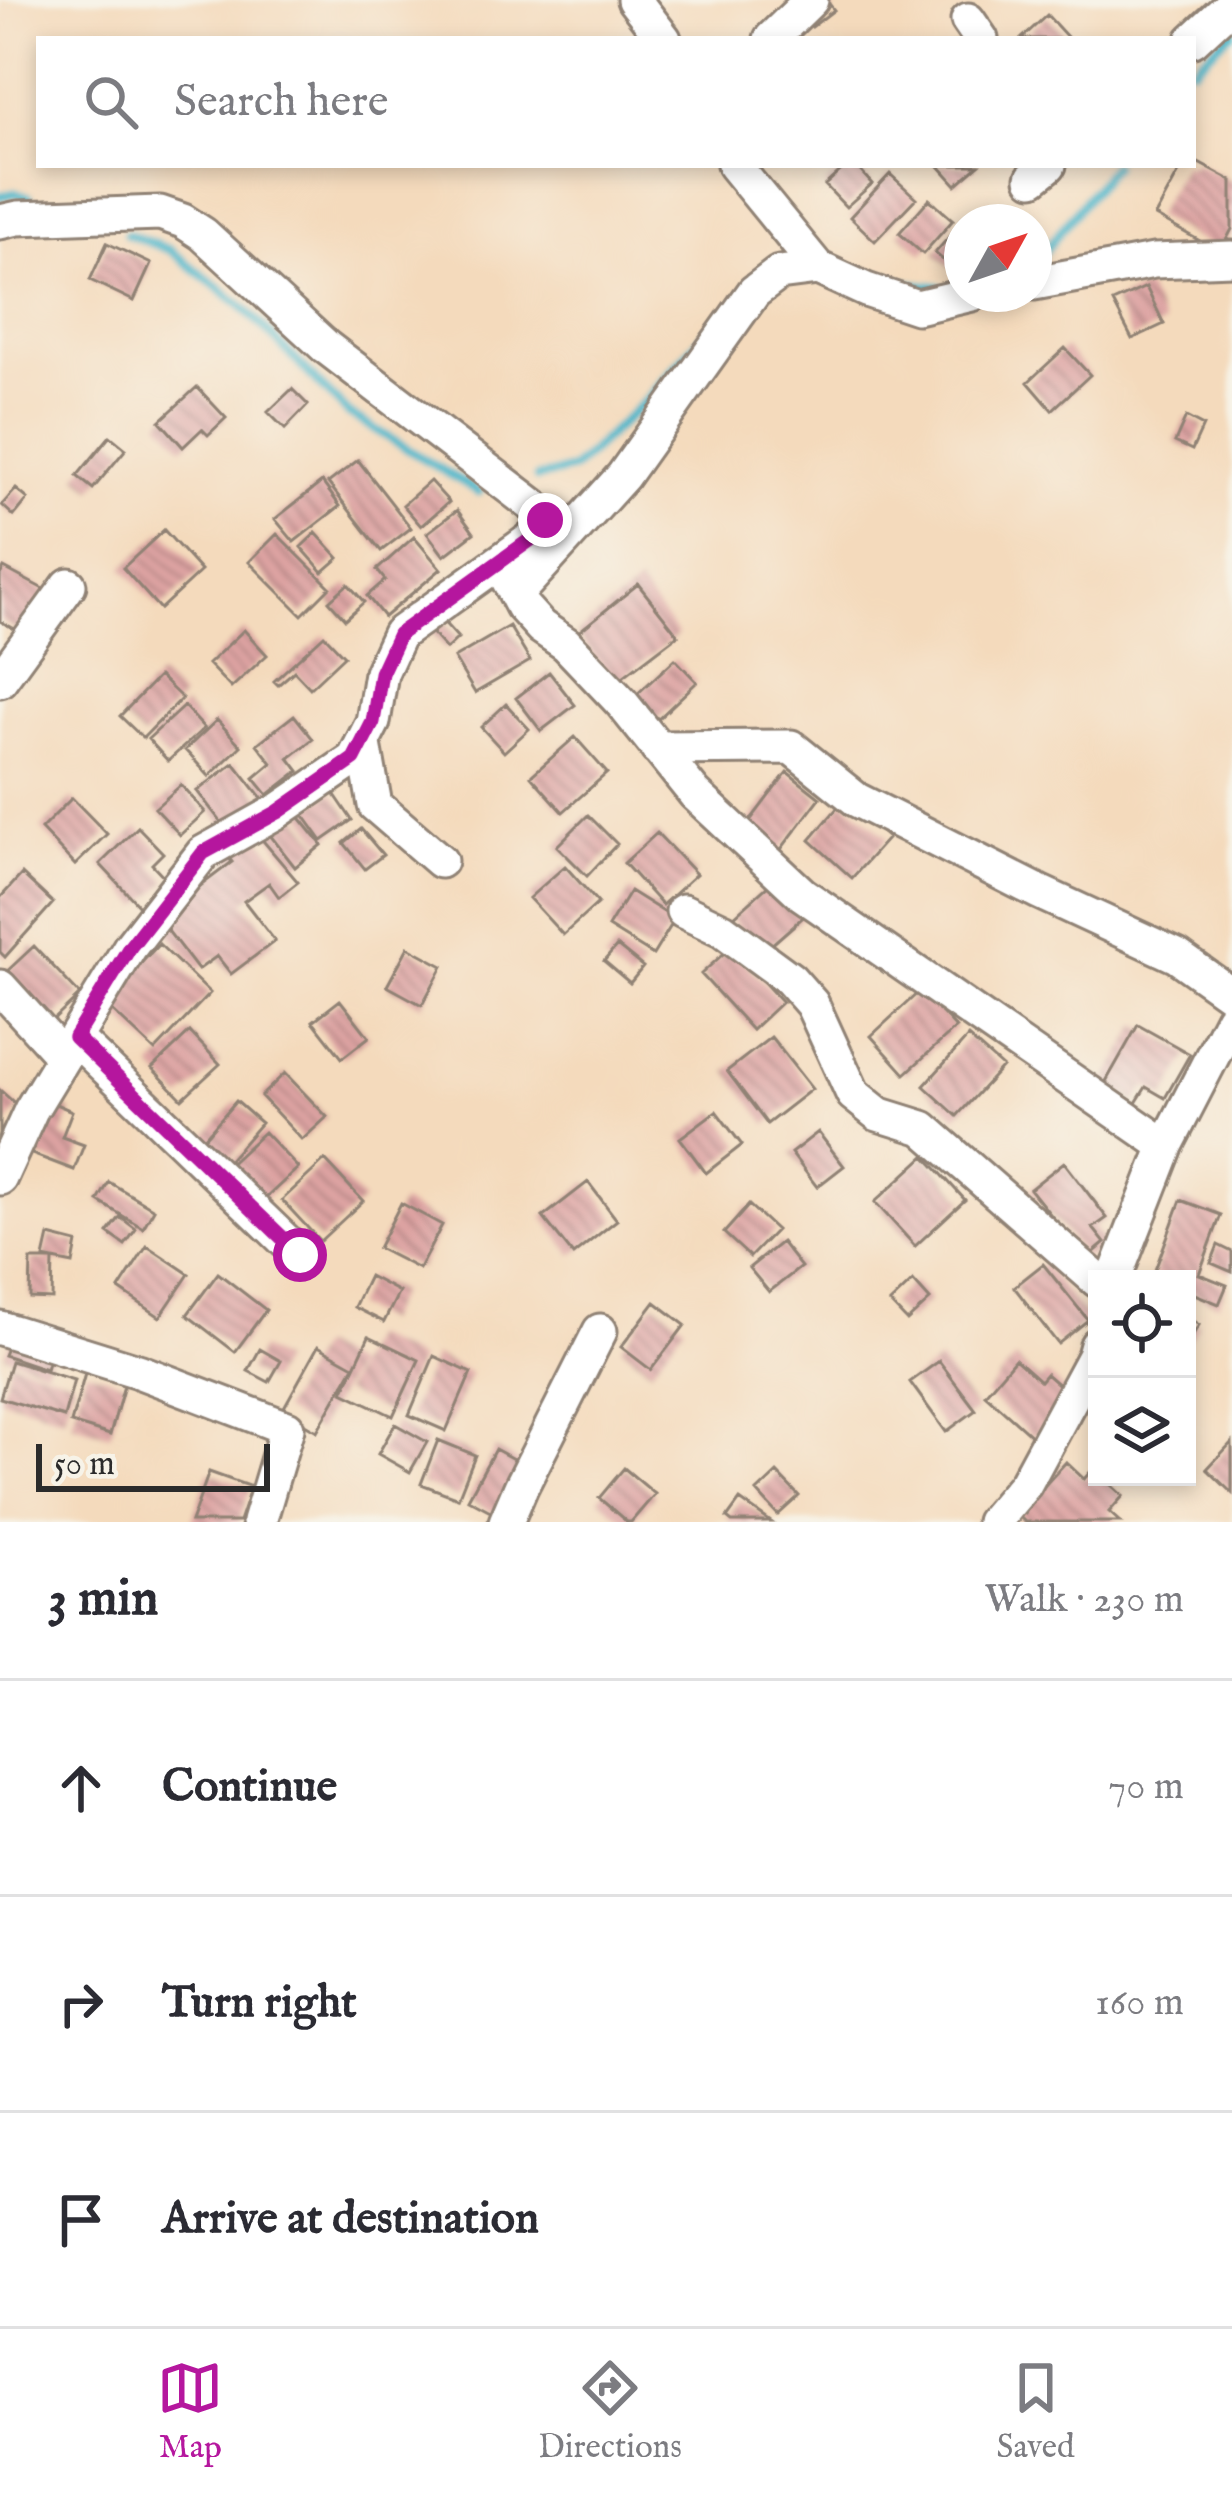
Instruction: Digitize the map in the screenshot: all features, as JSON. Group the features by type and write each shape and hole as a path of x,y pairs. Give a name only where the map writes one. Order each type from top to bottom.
{"street":[{"path":"634,0 662,36"},
{"path":"774,36 811,0"},
{"path":"1196,36 1218,7"},
{"path":"736,168 818,268 917,307 944,301"},
{"path":"0,222 160,213 183,221 326,347 543,513 544,530 399,634 381,673 373,722 354,759 278,812 203,853 130,947 31,1110 0,1178"},
{"path":"1052,280 1154,261 1232,258"},
{"path":"516,594 623,476 754,292 779,273 818,268"},
{"path":"499,562 541,627 566,644 621,703 695,794 802,894 1166,1146"},
{"path":"0,680 69,585"},
{"path":"364,744 374,805 440,861"},
{"path":"657,748 791,747 856,800 1177,956 1232,995"},
{"path":"683,911 723,930 790,979 812,1004 853,1094 878,1114 923,1128 1088,1272"},
{"path":"0,987 300,1255"},
{"path":"1118,1270 1166,1146 1232,1018"},
{"path":"0,1328 287,1428 260,1522"},
{"path":"506,1522 600,1331"},
{"path":"993,1522 1087,1394"}],"building":[{"path":"826,0 834,10 812,27 799,11"},
{"path":"1047,15 1066,36 1024,36"},
{"path":"1196,162 1232,181 1232,229 1220,252 1155,216 1181,168 1196,168"},
{"path":"844,168 858,168 872,184 846,207 825,185"},
{"path":"941,168 976,168 956,185"},
{"path":"890,174 916,198 875,241 850,217"},
{"path":"929,199 944,212 944,230 923,254 899,233"},
{"path":"107,243 151,264 134,301 90,280"},
{"path":"1146,287 1164,324 1132,339 1113,302"},
{"path":"1065,348 1090,375 1052,410 1028,382"},
{"path":"197,387 226,418 208,435 202,429 183,447 160,421"},
{"path":"292,389 308,405 285,429 268,412"},
{"path":"1186,417 1203,426 1192,450 1175,442"},
{"path":"110,436 126,449 93,489 77,476"},
{"path":"358,460 411,528 381,551 328,483"},
{"path":"430,481 449,502 421,526 403,505"},
{"path":"322,482 340,506 294,542 275,519"},
{"path":"16,489 28,499 14,516 2,505"},
{"path":"457,510 474,533 444,556 427,533"},
{"path":"164,530 201,571 160,609 123,568"},
{"path":"316,533 339,558 323,572 301,547"},
{"path":"277,534 330,587 302,615 249,562"},
{"path":"414,537 441,569 384,617 367,596 385,580 377,570"},
{"path":"4,568 47,591 24,634 0,621"},
{"path":"348,584 364,602 345,619 329,601"},
{"path":"638,584 678,635 615,683 576,634"},
{"path":"440,618 458,638 446,649 428,629"},
{"path":"509,626 530,661 475,693 454,658"},
{"path":"244,630 267,655 231,688 208,664"},
{"path":"324,635 344,656 310,688 294,671 278,685 274,681"},
{"path":"675,659 697,682 656,721 634,697"},
{"path":"549,672 575,705 541,731 516,698"},
{"path":"159,676 182,698 143,738 120,716"},
{"path":"506,704 529,729 504,752 481,727"},
{"path":"184,706 204,728 168,761 148,739"},
{"path":"294,715 313,739 289,758 299,771 268,795 254,778 272,763 257,744"},
{"path":"217,720 241,746 209,776 185,750"},
{"path":"575,737 607,773 563,812 531,776"},
{"path":"234,763 265,802 228,831 197,791"},
{"path":"787,772 820,798 776,856 743,830"},
{"path":"181,785 205,812 180,835 155,808"},
{"path":"333,792 352,820 322,841 302,813"},
{"path":"72,798 107,834 75,865 41,829"},
{"path":"844,800 888,838 852,878 810,840"},
{"path":"297,814 322,845 295,867 270,835"},
{"path":"588,815 617,844 587,876 557,846"},
{"path":"138,827 163,853 152,864 168,881 140,907 100,864"},
{"path":"253,829 298,882 279,897 269,883 244,901 275,941 231,974 217,956 198,970 158,918 232,862 224,852"},
{"path":"361,829 383,855 365,869 344,843"},
{"path":"657,833 696,874 662,905 624,863"},
{"path":"565,866 598,903 563,935 529,898"},
{"path":"22,874 53,903 5,957 0,952 0,898"},
{"path":"779,876 810,911 761,954 731,919"},
{"path":"630,891 675,919 653,955 608,927"},
{"path":"159,944 210,993 155,1051 104,1003"},
{"path":"34,946 80,995 48,1025 3,975"},
{"path":"617,946 643,967 630,983 604,961"},
{"path":"408,947 443,966 422,1005 387,986"},
{"path":"731,947 782,1002 752,1030 701,974"},
{"path":"921,990 956,1028 905,1074 871,1036"},
{"path":"340,1000 369,1037 342,1058 313,1021"},
{"path":"1138,1025 1190,1054 1165,1098 1146,1087 1136,1103 1104,1085"},
{"path":"190,1032 220,1064 182,1099 152,1068"},
{"path":"771,1037 812,1089 767,1124 727,1071"},
{"path":"968,1037 1002,1067 957,1116 924,1086"},
{"path":"285,1073 327,1117 302,1140 261,1096"},
{"path":"0,1090 20,1108 0,1132"},
{"path":"236,1101 261,1123 220,1170 195,1148"},
{"path":"51,1102 72,1111 62,1137 84,1145 74,1170 32,1154"},
{"path":"716,1111 742,1145 706,1173 680,1138"},
{"path":"264,1132 298,1168 254,1209 221,1172"},
{"path":"818,1132 844,1166 817,1187 791,1153"},
{"path":"925,1156 965,1200 915,1246 875,1202"},
{"path":"325,1160 363,1201 320,1241 282,1200"},
{"path":"1064,1162 1107,1218 1093,1228 1105,1243 1086,1259 1030,1189"},
{"path":"109,1182 154,1209 143,1228 98,1201"},
{"path":"588,1182 617,1220 573,1255 543,1217"},
{"path":"1181,1200 1221,1215 1199,1274 1227,1285 1219,1304 1196,1295 1196,1270 1155,1270"},
{"path":"401,1203 442,1225 419,1269 378,1248"},
{"path":"749,1205 776,1230 750,1257 724,1233"},
{"path":"120,1217 136,1229 125,1245 108,1233"},
{"path":"49,1236 77,1243 73,1264 44,1258"},
{"path":"781,1242 801,1267 769,1292 749,1268"},
{"path":"1218,1245 1232,1252 1232,1272 1211,1263"},
{"path":"147,1246 189,1274 160,1317 119,1289"},
{"path":"31,1260 53,1260 52,1299 30,1298"},
{"path":"1043,1264 1088,1320 1058,1344 1014,1287"},
{"path":"218,1273 266,1310 235,1352 187,1315"},
{"path":"369,1276 399,1292 384,1322 354,1307"},
{"path":"913,1281 930,1300 907,1321 890,1303"},
{"path":"655,1302 685,1325 651,1370 621,1347"},
{"path":"369,1336 419,1360 393,1416 343,1392"},
{"path":"11,1338 51,1353 46,1369 4,1355"},
{"path":"318,1346 354,1366 317,1431 282,1411"},
{"path":"260,1349 281,1361 269,1382 248,1371"},
{"path":"434,1356 471,1373 446,1431 409,1415"},
{"path":"1015,1359 1040,1381 1046,1374 1070,1395 1033,1437 985,1394"},
{"path":"11,1361 74,1380 64,1417 0,1398"},
{"path":"939,1361 976,1410 946,1432 910,1382"},
{"path":"86,1370 125,1382 110,1435 71,1423"},
{"path":"395,1424 427,1442 410,1472 378,1454"},
{"path":"438,1440 475,1455 458,1498 421,1484"},
{"path":"1232,1442 1232,1493 1207,1469"},
{"path":"495,1449 524,1465 498,1515 468,1499"},
{"path":"1066,1462 1084,1479 1088,1475 1088,1486 1112,1486 1123,1496 1109,1512 1120,1522 1025,1522 1018,1515"},
{"path":"624,1468 655,1494 631,1522 599,1498"},
{"path":"209,1472 251,1487 239,1522 191,1522"},
{"path":"777,1473 799,1496 778,1515 757,1492"},
{"path":"740,1500 771,1522 732,1522 727,1518"}],"waterway":[{"path":"1196,65 1232,31"},
{"path":"1052,241 1111,168"},
{"path":"0,196 29,197"},
{"path":"127,234 170,250 242,306 349,414 479,492"},
{"path":"884,281 939,287"},
{"path":"537,478 573,469 647,399 708,330"}],"route":[{"path":"300,1255 75,1037 130,947 203,853 278,812 354,759 373,722 381,673 399,634 544,530 545,520"}]}
